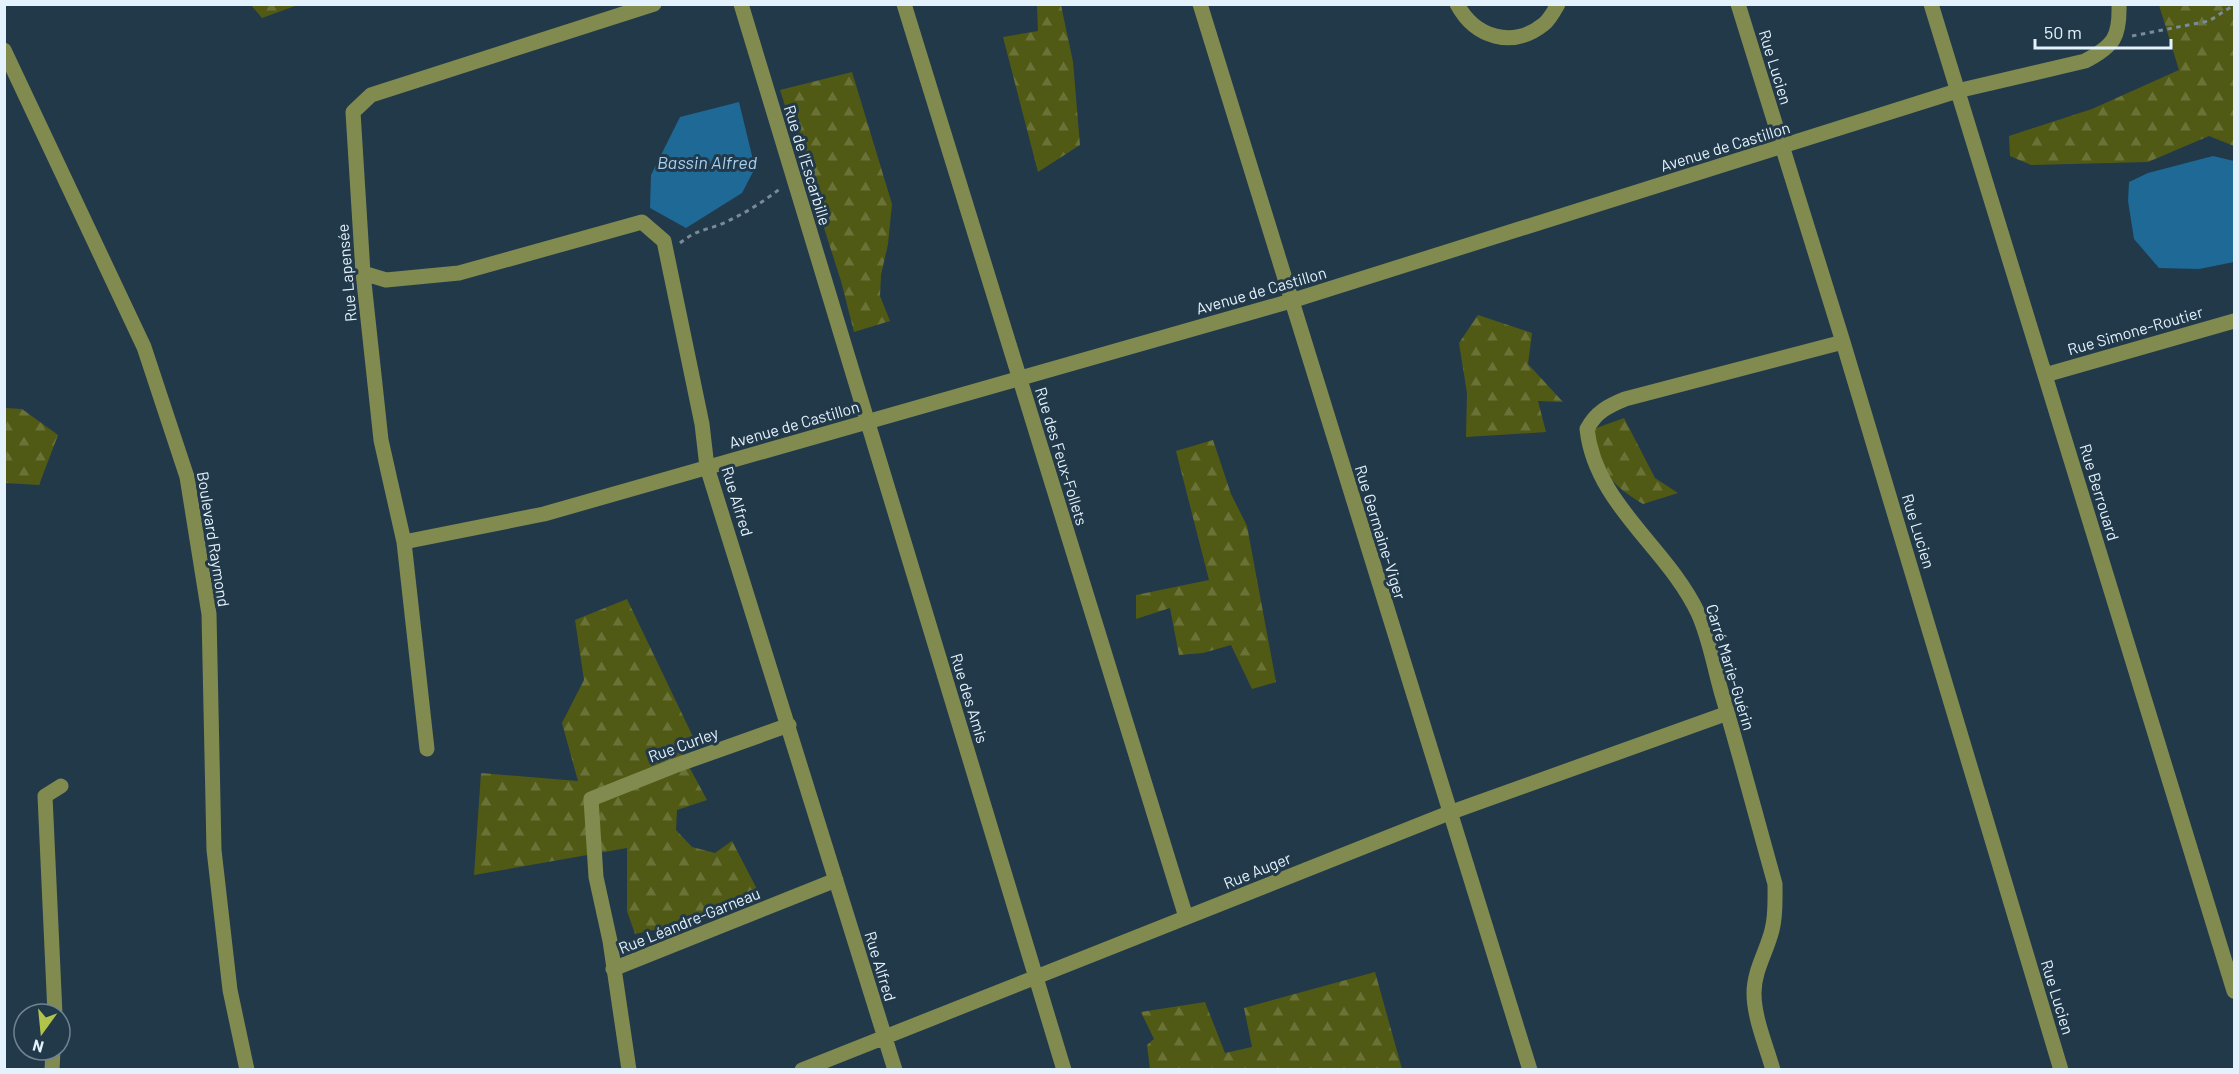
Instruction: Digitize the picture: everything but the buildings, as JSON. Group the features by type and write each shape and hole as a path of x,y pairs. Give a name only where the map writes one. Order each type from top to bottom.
{"street":[{"name":"Rue Lapensée","path":"427,749 404,542 381,440 363,273 353,112 372,95 654,4"},
{"name":"Rue de l'Escarbille","path":"741,4 841,336"},
{"name":"Rue des Feux-Follets","path":"904,4 1186,917"},
{"name":"Rue Germaine-Viger","path":"1200,4 1530,1070"},
{"path":"1457,4 1464,17 1478,30 1496,36 1511,37 1531,32 1546,22 1558,4"},
{"name":"Rue Lucien","path":"1738,4 1843,342 2061,1070"},
{"name":"Rue Berrouard","path":"1930,4 2235,991"},
{"path":"2116,39 2120,4"},
{"name":"Avenue de Castillon","path":"404,542 544,514 1291,301 1957,91 2085,61 2103,51 2116,39"},
{"name":"Boulevard Raymond","path":"4,50 144,347 187,477 209,614 214,850 230,990 247,1070"},
{"path":"363,273 386,280 459,273 642,222 664,241"},
{"name":"Rue Alfred","path":"664,241 702,424 708,467 895,1070"},
{"name":"Rue Simone-Routier","path":"2045,375 2235,321"},
{"name":"Rue des Amis","path":"841,336 1064,1070"},
{"name":"Carré Marie-Guérin","path":"1773,1070 1754,993 1758,970 1774,922 1775,884 1728,713 1699,615 1669,565 1618,505 1604,484 1593,459 1587,429 1594,416 1608,406 1625,399 1843,342"},
{"name":"Rue Auger","path":"802,1070 1449,813 1728,713"},
{"name":"Rue Curley","path":"591,799 789,725"},
{"path":"54,1002 45,796 61,786"},
{"name":"Rue Léandre-Garneau","path":"591,799 596,877 613,969 836,880"},
{"path":"613,969 629,1070"}],"path":[{"path":"2116,39 2209,21 2235,5"},
{"path":"664,241 679,244 697,230 719,225 766,199 794,178"}],"green space":[{"path":"251,5 328,5 295,6 262,18"},
{"path":"1037,5 1061,5 1073,62 1080,145 1038,172 1003,37 1038,31"},
{"path":"2159,5 2234,5 2234,146 2209,136 2148,162 2031,165 2010,156 2009,136 2092,109 2179,70"},
{"path":"852,72 892,204 880,296 890,321 854,332 841,281 780,90"},
{"path":"1478,315 1532,333 1528,364 1563,402 1538,401 1546,432 1466,437 1467,393 1459,343"},
{"path":"5,408 22,409 58,435 39,485 5,483"},
{"path":"1624,418 1655,478 1678,493 1643,504 1613,481 1603,465 1591,430"},
{"path":"1213,440 1231,494 1247,526 1276,682 1252,689 1231,645 1203,653 1179,655 1170,608 1136,619 1136,595 1209,580 1176,451"},
{"path":"627,599 696,743 679,748 707,800 677,810 676,830 692,847 715,853 732,841 759,893 658,929 635,934 627,911 627,848 474,875 481,773 578,781 562,723 584,680 575,620"},
{"path":"1375,972 1402,1069 1150,1069 1147,1045 1154,1039 1141,1012 1205,1002 1225,1053 1252,1047 1244,1008"}],"water":[{"name":"Bassin Alfred","path":"739,102 755,168 742,193 686,228 650,208 651,175 680,117"},
{"path":"2213,156 2234,161 2234,262 2199,269 2159,268 2134,239 2128,201 2129,182 2148,173"}]}
